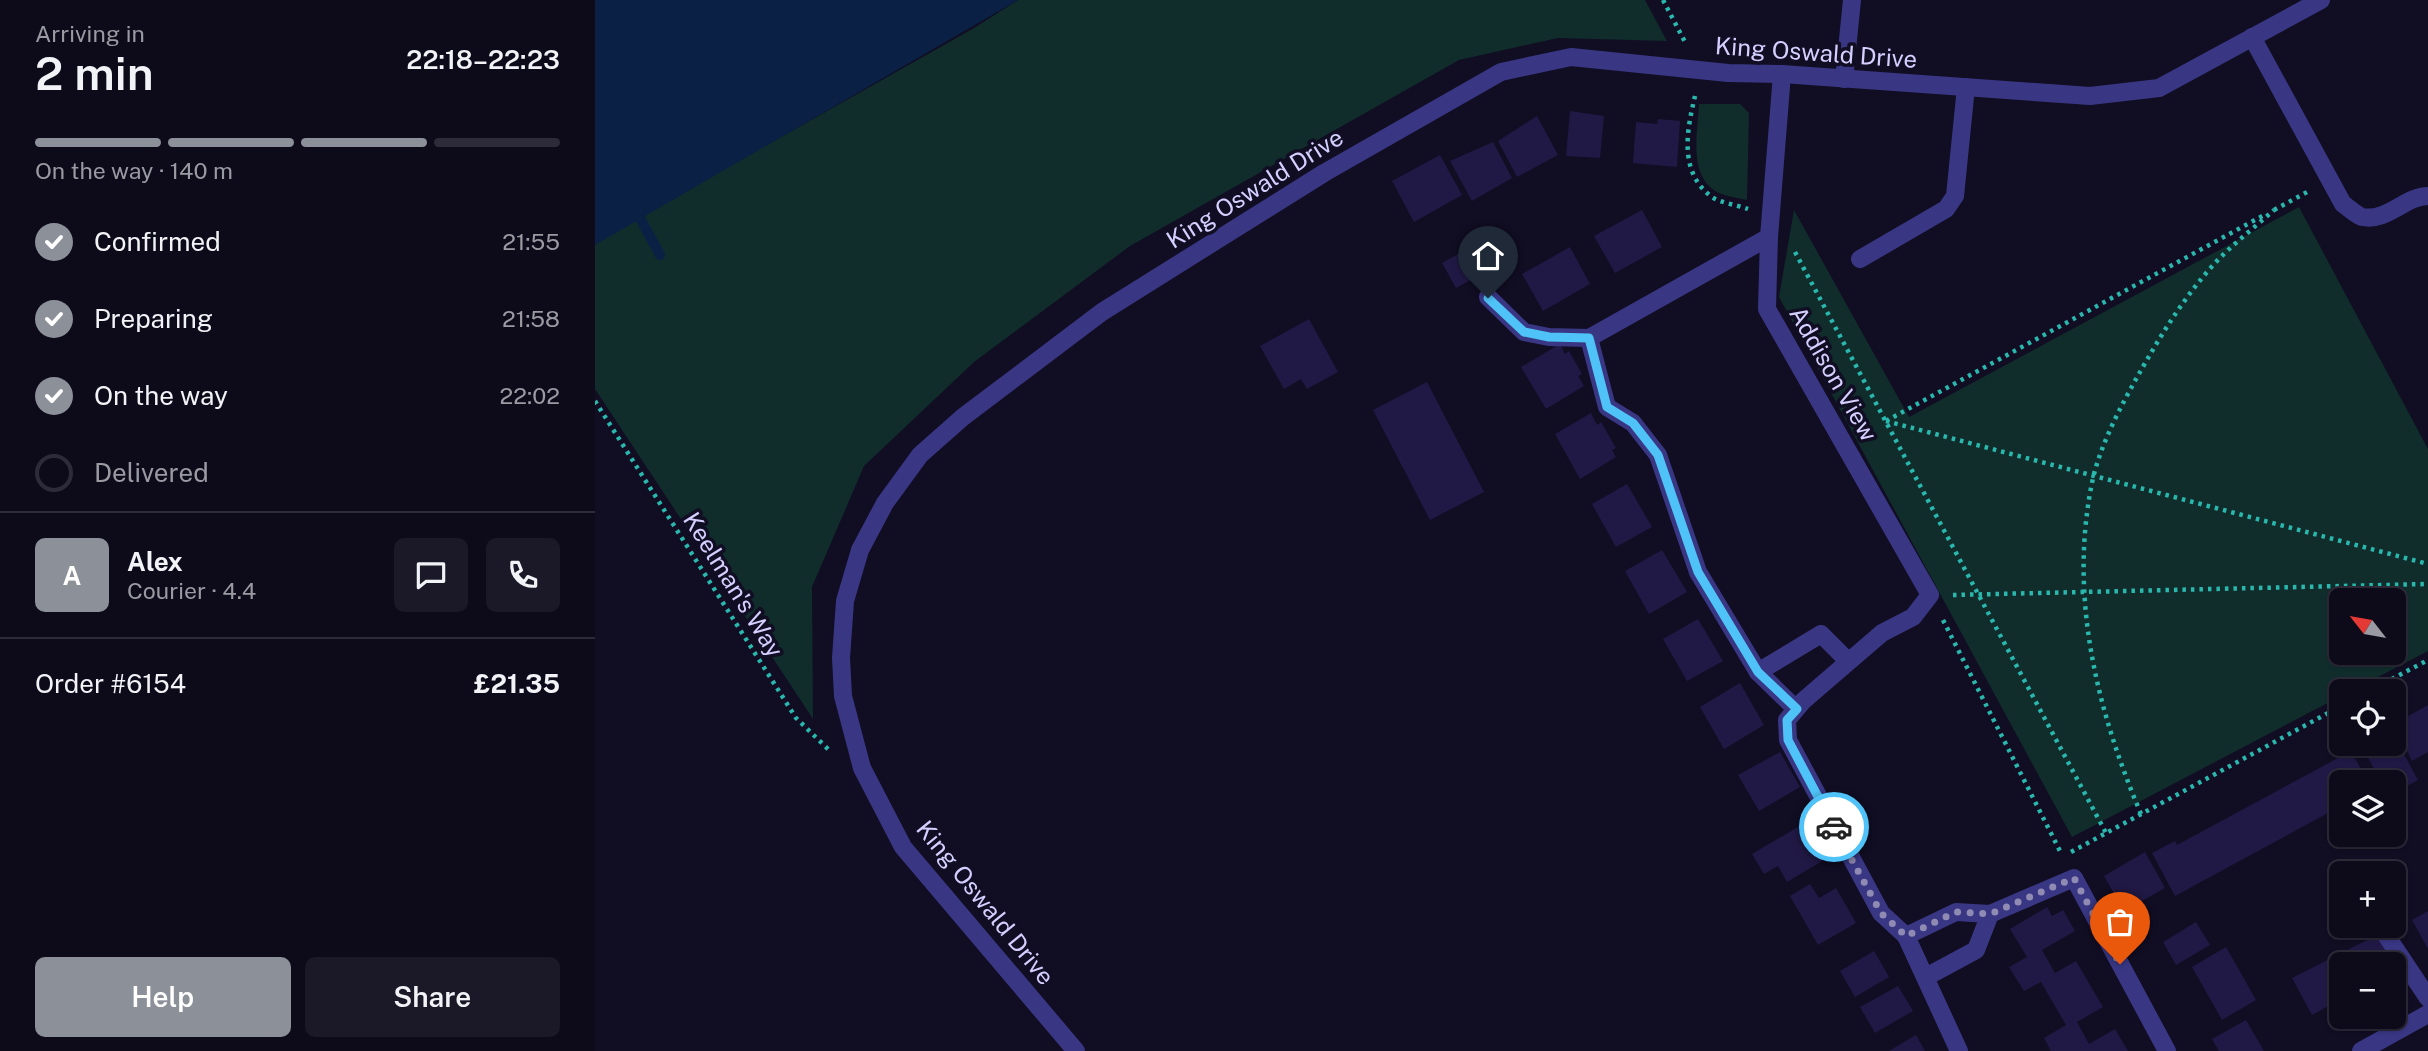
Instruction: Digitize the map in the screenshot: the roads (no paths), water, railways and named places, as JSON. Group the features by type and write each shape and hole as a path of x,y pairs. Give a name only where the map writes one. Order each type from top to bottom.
{"street":[{"path":"1845,79 1852,0"},
{"name":"King Oswald Drive","path":"1076,1051 902,847 862,768 843,696 841,659 845,601 860,550 884,503 920,455 963,417 1102,312 1324,173 1501,72 1571,57 1701,71 1782,74 2090,96 2159,88 2321,0"},
{"path":"2252,37 2343,204 2362,217 2388,214 2419,196 2428,196"},
{"name":"Addison View","path":"1782,74 1770,214 1767,309 1930,595 1913,617 1882,633 1848,661"},
{"path":"1860,259 1946,209 1955,196 1966,88"},
{"path":"1488,298 1524,332 1549,337 1589,338 1769,237"},
{"path":"1589,338 1607,407 1633,423 1658,455 1698,572 1758,672 1797,709"},
{"path":"1758,672 1821,634 1848,661 1787,720 1788,740 1881,913 1906,936 1959,1051"},
{"path":"1906,936 1956,912 1990,914 2074,878 2167,1051"},
{"path":"1926,978 1976,950 1990,914"},
{"path":"2389,938 2428,998"},
{"path":"2361,1051 2428,1014"}],"water":[{"path":"595,0 1018,0 595,245"}],"waterway":[{"path":"641,220 660,255"}]}
